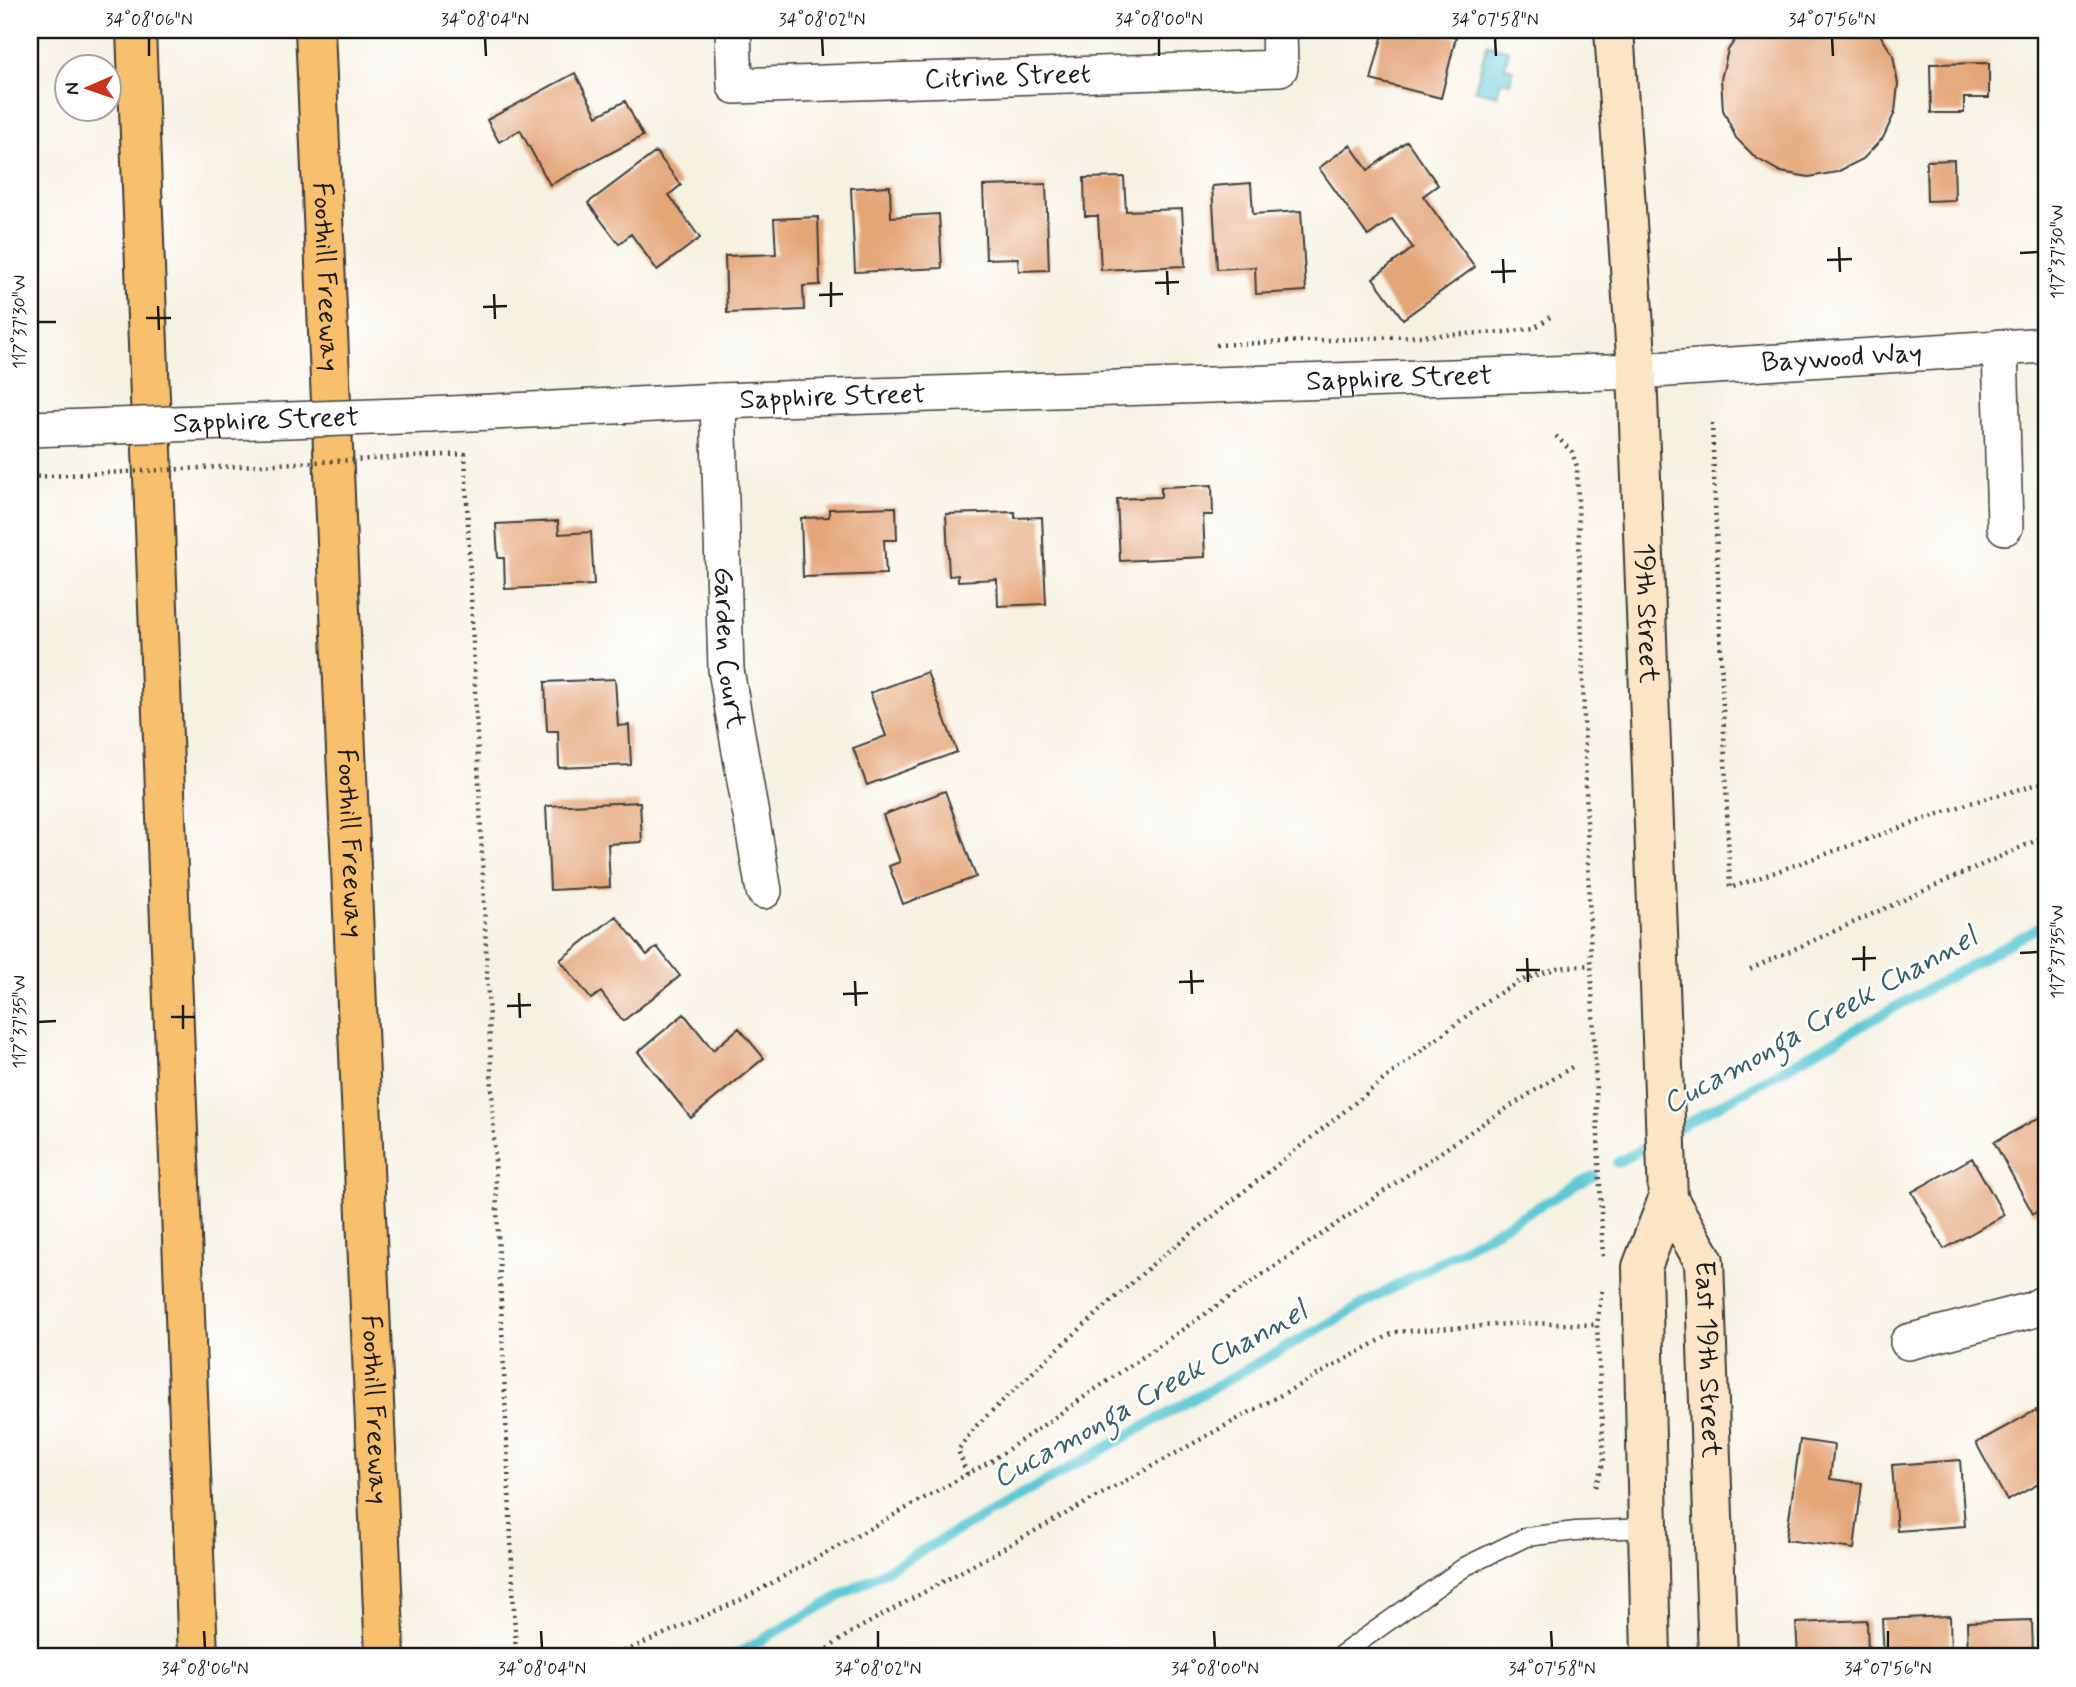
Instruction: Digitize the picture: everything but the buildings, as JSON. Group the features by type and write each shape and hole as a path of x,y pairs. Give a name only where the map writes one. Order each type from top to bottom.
{"highway":[{"path":"136,30 198,1657"},
{"name":"Foothill Freeway","path":"315,30 385,1657"}],"main road":[{"name":"19th Street","path":"1614,30 1637,371 1668,1199"},
{"name":"East 19th Street","path":"1651,1657 1642,1267 1668,1199"},
{"name":"East 19th Street","path":"1668,1199 1704,1261 1718,1657"}],"street":[{"name":"Citrine Street","path":"733,30 735,86 1280,68 1279,30"},
{"name":"Baywood Way","path":"1637,371 2046,345"},
{"path":"2000,348 2006,527"},
{"name":"Sapphire Street","path":"30,429 429,415 718,401 1637,371"},
{"name":"Garden Court","path":"718,401 726,670 764,891"},
{"path":"1908,1342 2032,1310 2046,1302"}],"lane":[{"path":"1338,1657 1465,1566 1526,1536 1647,1528"}],"path":[{"path":"1712,423 1730,888 1970,803 2046,782"},
{"path":"1556,436 1572,452 1577,467 1591,965 1603,1264"},
{"path":"30,477 465,454 516,1657"},
{"path":"1750,969 2046,836"},
{"path":"967,1474 958,1450 975,1427 1052,1353 1153,1264 1486,1001 1520,981 1545,972 1557,968 1591,965"},
{"path":"612,1657 743,1599 991,1461 1476,1128 1575,1065"},
{"path":"1595,1487 1604,1461 1597,1325 1604,1278"},
{"path":"816,1657 862,1626 1395,1332 1523,1324 1597,1325"}],"water":[{"path":"1487,44 1509,50 1505,67 1513,69 1510,83 1501,81 1497,96 1475,90"}],"waterway":[{"name":"Cucamonga Creek Channel","path":"1673,1131 2046,923"},
{"name":"Cucamonga Creek Channel","path":"1617,1163 1659,1139"},
{"name":"Cucamonga Creek Channel","path":"731,1657 1593,1176"}]}
